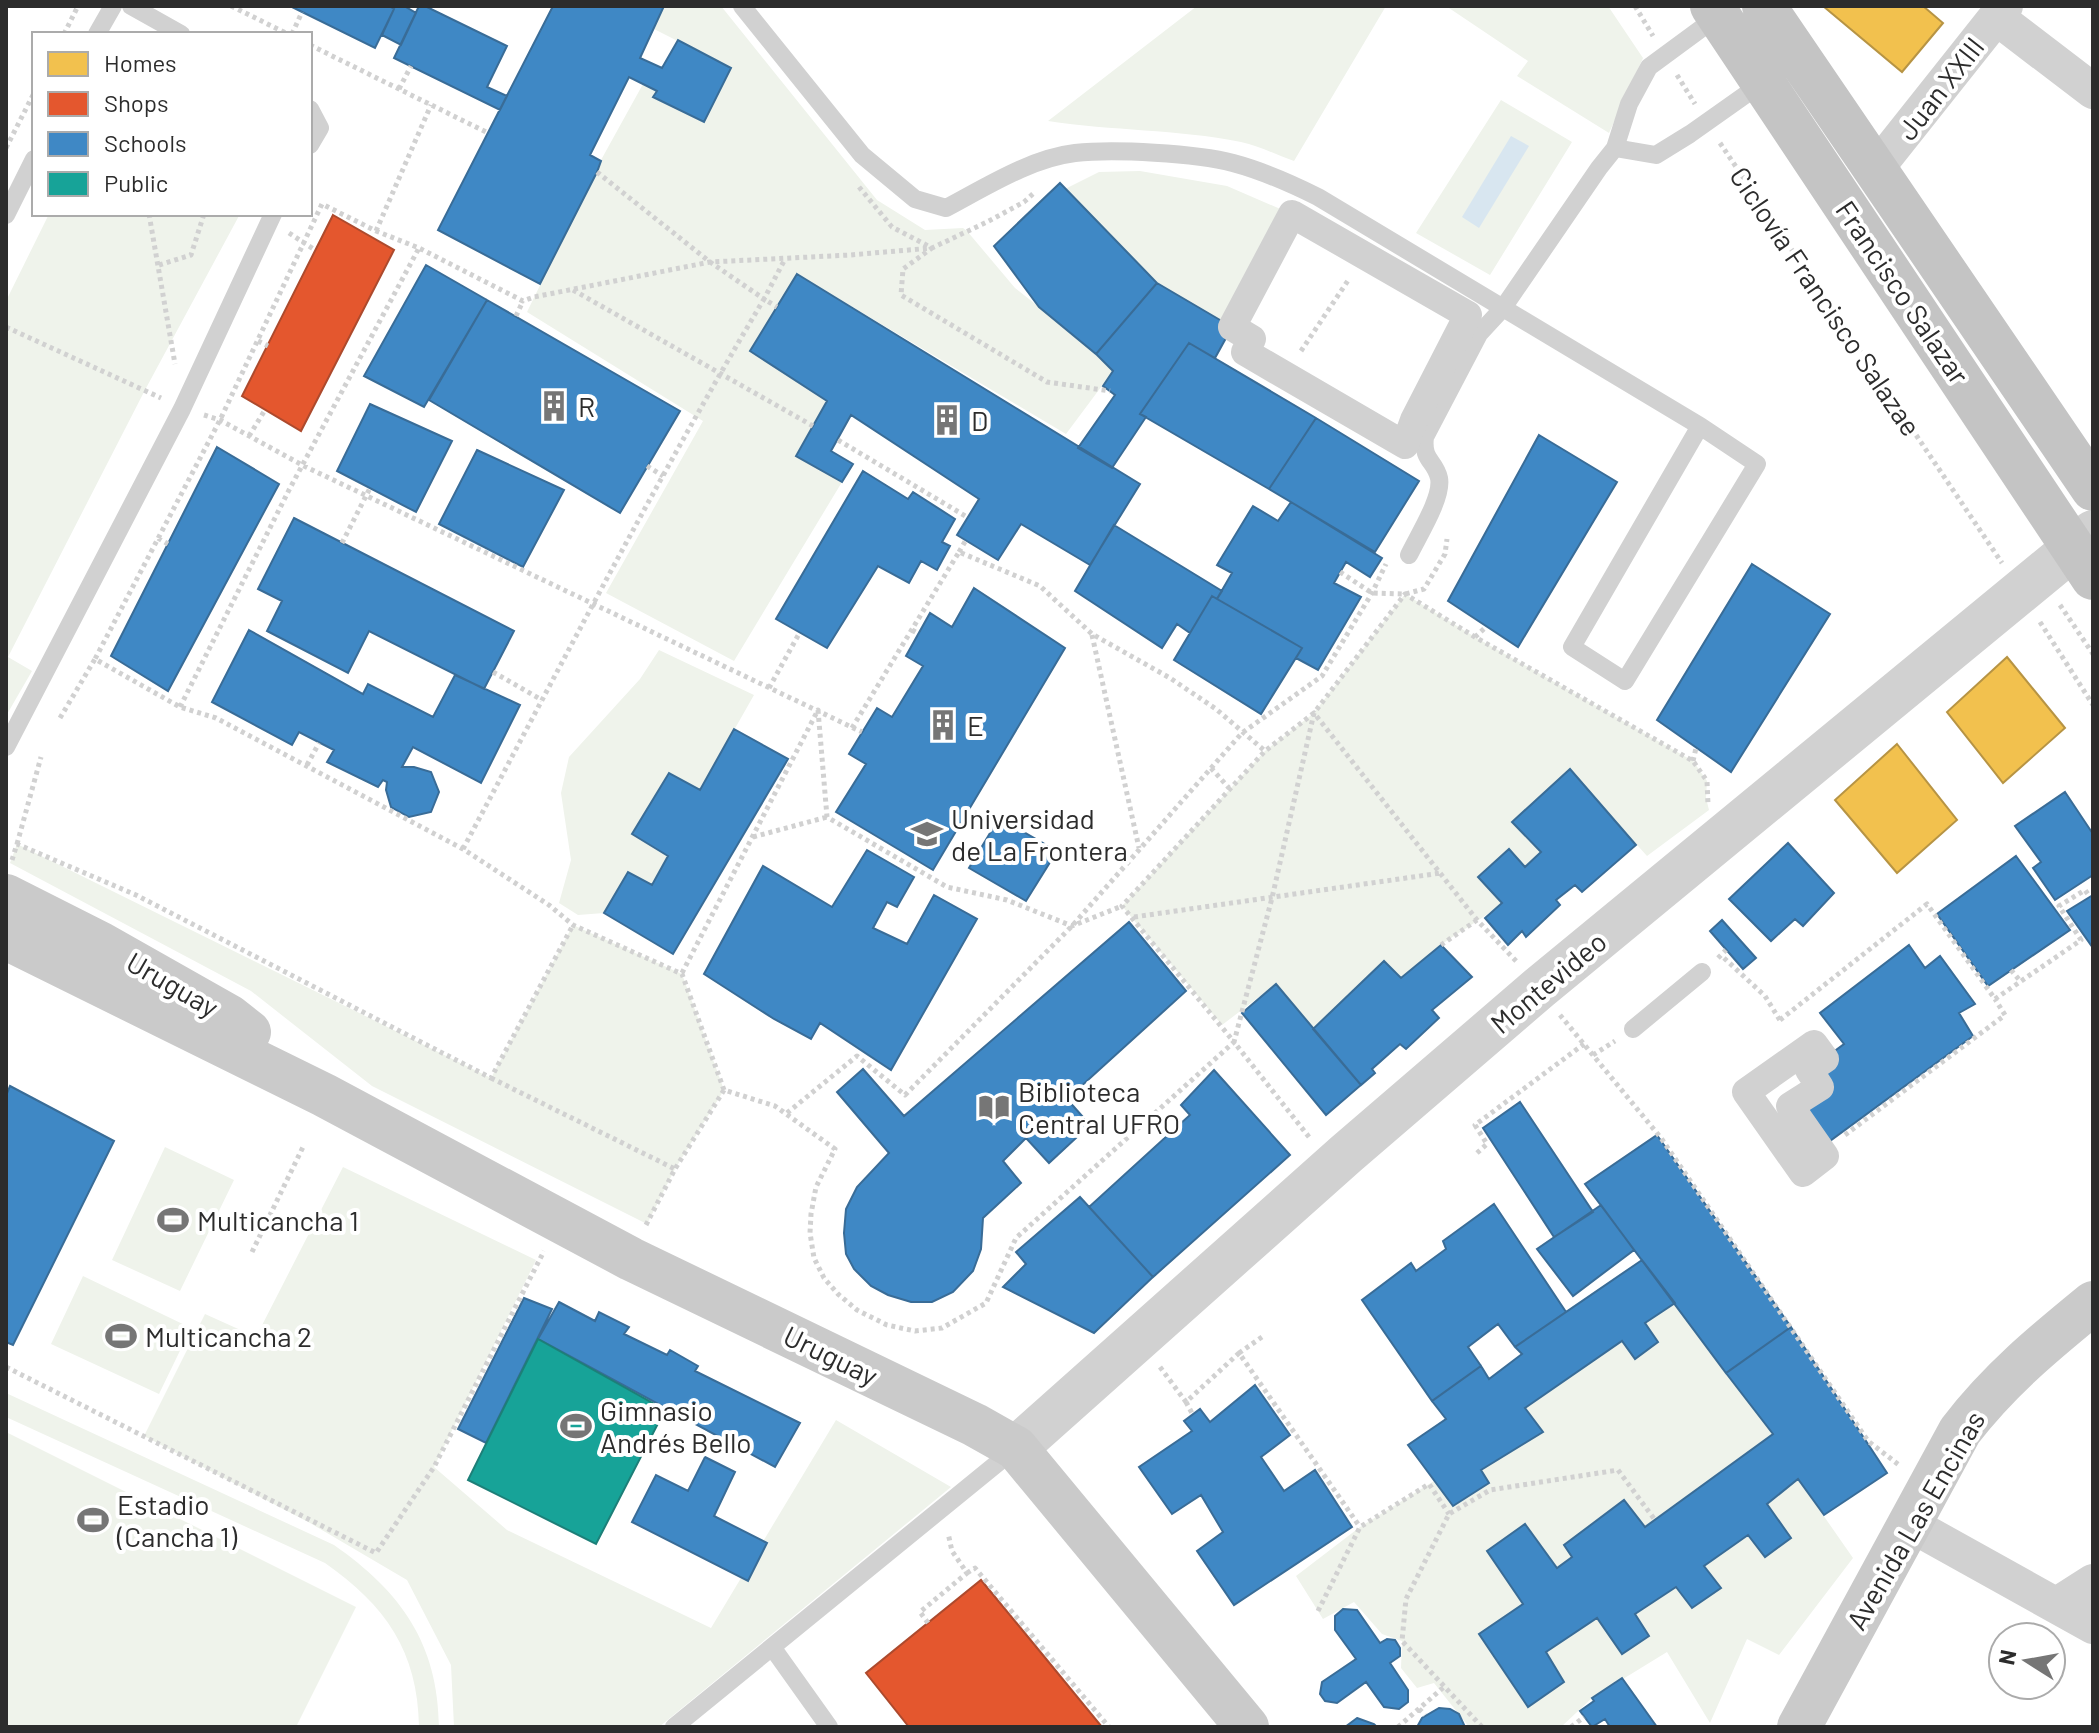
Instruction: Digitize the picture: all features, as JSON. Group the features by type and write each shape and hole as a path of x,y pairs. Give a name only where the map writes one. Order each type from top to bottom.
{"main road":[{"name":"Francisco Salazar","path":"1764,6 1781,70 2087,553"},
{"name":"Francisco Salazar","path":"1719,10 1781,70 1874,171 2093,489"},
{"name":"Uruguay","path":"6,896 101,944 230,1017 324,1095"},
{"name":"Uruguay","path":"6,938 324,1095 631,1259 975,1425 1016,1448 1247,1727"},
{"name":"Avenida Las Encinas","path":"1799,1727 1960,1431 2019,1364 2093,1303"}],"street":[{"path":"2001,11 2093,91"},
{"name":"Juan XXIII","path":"1874,171 2001,11"},
{"path":"1292,214 1365,255 1468,315 1405,445 1245,352 1252,339 1232,327 1292,214"},
{"name":"Montevideo","path":"1016,1448 1346,1154 1539,988 2031,585 2087,553"},
{"path":"1814,1044 1825,1059 1809,1070 1820,1087 1790,1106 1822,1153 1825,1156 1803,1173 1746,1092 1814,1044"},
{"path":"1919,1505 2057,1605 2093,1626"},
{"path":"2057,1605 2093,1582"}],"lane":[{"path":"98,32 113,6"},
{"path":"131,6 177,32"},
{"path":"742,6 862,155 915,199 946,208 1024,168 1073,153 1138,153 1229,162 1278,178 1318,197 1700,426 1757,464 1625,681 1572,647 1700,426"},
{"path":"1401,552 1440,492 1439,476 1423,450 1425,437 1479,334 1503,308 1615,148 1629,104 1649,67 1719,10"},
{"path":"1615,148 1656,155 1781,70"},
{"path":"312,113 320,128 312,142"},
{"path":"6,215 32,163"},
{"path":"6,747 182,409 272,216"},
{"path":"1633,1029 1702,972"},
{"path":"674,1727 1016,1448"},
{"path":"772,1647 829,1727"}],"path":[{"path":"65,32 78,6"},
{"path":"231,6 286,32"},
{"name":"Ciclovía Francisco Salazae","path":"1635,6 1706,123 2031,585"},
{"path":"291,32 302,12"},
{"path":"312,46 488,133"},
{"path":"399,89 411,66"},
{"path":"6,148 32,97"},
{"path":"376,231 431,105"},
{"path":"597,172 710,262 777,307"},
{"path":"1041,187 1024,202 932,248 903,269 901,295 1047,382 1110,391"},
{"path":"60,718 95,659 220,420 322,204 419,248 523,301 710,262 932,248"},
{"path":"149,216 182,409"},
{"path":"159,265 191,255 203,216"},
{"path":"304,244 315,250"},
{"path":"180,707 419,248"},
{"path":"1245,335 1251,326 1300,351 1365,255"},
{"path":"463,849 593,604 786,258"},
{"path":"572,289 813,426"},
{"path":"516,316 523,301"},
{"path":"6,327 182,409 220,420 304,466 862,732"},
{"path":"258,341 268,346"},
{"path":"249,436 265,410"},
{"path":"838,440 967,517"},
{"path":"647,466 663,476"},
{"path":"342,543 370,488"},
{"path":"1340,572 1372,593 1405,594 1424,589 1445,554 1449,529"},
{"path":"158,538 168,544"},
{"path":"852,728 966,540"},
{"path":"959,552 1040,586 1092,634 1170,678 1216,709 1265,751"},
{"path":"787,1113 857,1056 905,1095 1072,926 1242,733 1322,676 1372,593 1401,552"},
{"path":"2031,585 2093,654"},
{"path":"2031,585 2093,705"},
{"path":"1405,594 1693,761 1707,781 1709,810"},
{"path":"752,837 827,817 947,887 1007,900 1072,926 1122,906 1265,751 1314,713 1405,594"},
{"path":"1475,637 1486,627"},
{"path":"912,630 919,634"},
{"path":"769,688 800,632"},
{"path":"1092,634 1139,849"},
{"path":"95,659 180,707 216,718 463,849 549,905 573,925 682,974 724,1090"},
{"path":"493,672 542,700"},
{"path":"818,710 827,817"},
{"path":"682,974 818,710"},
{"path":"1314,713 1477,920 1526,973"},
{"path":"724,1090 775,1106 835,1149 816,1187 810,1233 814,1258 824,1278 857,1310 887,1325 915,1331 942,1328 986,1303 1016,1238 1234,1042 1272,898 1314,713"},
{"path":"307,765 319,743"},
{"path":"1693,761 1696,748"},
{"path":"6,861 10,863 17,844 41,757"},
{"path":"1210,768 1229,788"},
{"path":"17,844 136,895 675,1169"},
{"path":"1133,918 1441,873"},
{"path":"2081,883 2090,897"},
{"path":"1995,999 2081,940 2059,906 2085,890"},
{"path":"1780,1020 1927,904 2005,1015 1822,1153"},
{"path":"1122,906 1311,1139"},
{"path":"1441,945 1477,920"},
{"path":"491,1078 573,925"},
{"path":"1720,955 1765,996 1800,1054"},
{"path":"2011,970 2021,982"},
{"path":"1555,1010 1661,1138 1868,1441 1919,1505"},
{"path":"1477,1153 1487,1144 1475,1125 1584,1044"},
{"path":"631,1259 675,1169 724,1090"},
{"path":"252,1252 303,1147"},
{"path":"6,1367 376,1553 434,1467 559,1222"},
{"path":"1186,1402 1239,1353 1262,1337"},
{"path":"1140,1339 1193,1415"},
{"path":"1239,1353 1360,1527"},
{"path":"1482,1727 1400,1642 1406,1599 1449,1514 1490,1490 1618,1470 1655,1520"},
{"path":"1318,1611 1360,1527 1429,1484 1449,1514"},
{"path":"942,1508 952,1551 967,1573"},
{"path":"928,1623 920,1612 975,1568 1109,1727"},
{"path":"1397,1727 1445,1686"},
{"path":"1419,1709 1425,1715"},
{"path":"1571,1727 1584,1717"}],"shaded area":[{"path":"664,6 721,6 877,200 925,230 963,228 1015,288 1072,333 1113,371 1066,434 797,274 750,351 827,401 797,456 842,482 734,661 606,593 703,421 527,312 601,160 643,84 657,91 654,97 703,122 731,68 654,29"},
{"path":"1197,6 1386,6 1294,161 1248,144 1217,138 1048,121"},
{"path":"1446,6 1608,6 1643,58 1609,133 1517,76 1528,61"},
{"path":"1501,100 1572,142 1490,275 1416,233"},
{"path":"1511,136 1529,146 1479,228 1462,217"},
{"path":"1140,171 1227,186 1292,214 1232,327 1157,283 1065,189 1099,172"},
{"path":"48,216 239,216 145,390 8,657 32,671 6,716 6,301"},
{"path":"1405,594 1693,761 1707,781 1709,810 1647,856 1570,770 1541,852 1525,867 1509,849 1479,877 1502,903 1445,942 1401,978 1384,961 1313,1029 1276,984 1222,1025 1122,906 1265,751 1314,713"},
{"path":"659,650 754,695 700,790 668,774 632,834 668,856 652,885 628,872 604,913 578,915 559,903 571,860 561,793 569,757 640,679"},
{"path":"17,844 491,1078 573,925 682,974 724,1090 675,1169 647,1224 372,1086 251,991 10,863"},
{"name":"Multicancha 1","path":"165,1147 234,1180 180,1291 112,1260"},
{"path":"343,1167 536,1260 434,1467 507,1530 711,1628 836,1420 951,1487 659,1727 454,1727 451,1665 407,1580 310,1523 144,1436 205,1314 256,1337"},
{"name":"Multicancha 2","path":"83,1276 191,1328 159,1394 51,1344"},
{"path":"1675,1303 1773,1434 1645,1527 1624,1500 1564,1545 1572,1557 1557,1568 1525,1525 1487,1552 1523,1604 1479,1635 1528,1707 1564,1682 1546,1652 1597,1618 1622,1654 1649,1636 1635,1614 1676,1587 1692,1608 1721,1588 1700,1563 1748,1535 1765,1556 1791,1538 1767,1504 1798,1479 1853,1558 1779,1655 1747,1639 1710,1723 1667,1652 1592,1698 1561,1727 1469,1727 1434,1683 1417,1688 1401,1668 1402,1641 1382,1634 1354,1602 1323,1619 1296,1576 1360,1527 1434,1481 1453,1506 1488,1483 1481,1470 1525,1408 1622,1341 1635,1358 1658,1343 1645,1323"},
{"path":"6,1393 334,1545 358,1563 396,1601 423,1645 432,1670 439,1727 419,1727 417,1700 405,1653 381,1613 346,1579 325,1563 6,1417"},
{"name":"Estadio (Cancha 1)","path":"6,1432 356,1607 296,1727 6,1727"}],"building: Homes":[{"path":"1823,6 1923,6 1943,23 1902,72"},
{"path":"2007,657 2065,728 2003,783 1947,712"},
{"path":"1897,744 1957,820 1897,873 1835,800"}],"building: Shops":[{"path":"333,215 394,250 301,431 242,396"},
{"path":"981,1580 1102,1727 909,1727 866,1673"}],"building: Schools":[{"path":"290,6 389,6 394,9 375,48"},
{"path":"389,6 404,6 416,13 401,45 382,35 394,9"},
{"path":"419,6 425,6 507,46 487,87 507,96 500,110 394,58"},
{"path":"553,6 664,6 640,58 662,68 678,40 731,68 704,122 653,97 657,91 629,77 590,155 601,161 597,172 540,284 438,230"},
{"path":"1060,183 1157,283 1096,354 1039,307 994,246"},
{"path":"426,265 487,300 424,407 364,376"},
{"name":"D","path":"797,274 1140,484 1090,565 1021,524 998,560 957,535 979,499 851,415 831,451 853,464 842,482 796,456 827,401 750,351"},
{"path":"1157,283 1232,327 1215,358 1189,343 1140,414 1146,417 1112,468 1078,448 1115,395 1103,386 1113,371 1096,354"},
{"name":"R","path":"487,300 680,411 620,513 429,400"},
{"path":"1189,343 1316,418 1269,489 1140,414"},
{"path":"370,404 452,441 416,512 337,471"},
{"path":"1316,418 1419,481 1375,552 1269,489"},
{"path":"1539,435 1617,482 1518,647 1448,601"},
{"path":"217,447 279,484 168,691 111,656"},
{"path":"477,450 564,490 523,567 439,524"},
{"path":"863,471 908,499 913,492 955,519 942,542 950,546 937,570 921,561 909,583 878,566 827,648 776,619"},
{"path":"1291,502 1382,558 1370,577 1346,562 1334,583 1361,597 1318,670 1296,658 1302,648 1217,599 1232,573 1217,565 1253,506 1278,521"},
{"path":"294,518 514,631 484,689 369,631 348,673 267,631 282,601 258,589"},
{"path":"1114,525 1222,591 1217,599 1212,596 1190,633 1177,624 1162,648 1075,591"},
{"path":"1752,564 1830,614 1731,772 1657,720"},
{"name":"E","path":"974,588 1065,648 933,870 836,812 866,764 849,754 877,708 892,717 923,666 906,656 930,613 952,627"},
{"path":"1212,596 1302,648 1261,714 1174,660"},
{"path":"249,630 363,694 368,684 433,717 455,675 520,705 481,783 413,747 402,767 431,772 439,792 431,812 409,817 391,807 387,782 383,780 378,787 327,762 334,750 299,732 292,745 212,702"},
{"path":"734,729 788,759 673,954 604,913 628,872 652,885 668,856 632,834 669,773 700,790"},
{"path":"1570,769 1636,845 1582,892 1575,885 1556,900 1560,905 1526,937 1522,931 1508,945 1485,918 1502,903 1478,877 1509,849 1525,867 1541,852 1512,822"},
{"path":"2065,792 2093,834 2093,875 2055,900 2033,868 2041,862 2015,826"},
{"path":"999,818 1057,851 1026,901 969,868"},
{"path":"1788,843 1834,893 1803,926 1795,919 1771,941 1729,899"},
{"path":"867,850 914,877 897,907 887,902 873,928 907,944 934,895 977,919 891,1070 820,1023 811,1039 704,974 763,866 832,907"},
{"path":"2016,856 2070,930 1988,986 1937,914"},
{"path":"2093,895 2093,948 2067,911"},
{"path":"1722,920 1756,958 1743,969 1710,931"},
{"name":"Biblioteca Central UFRO","path":"1129,922 1186,991 1067,1099 1090,1125 1049,1163 1026,1138 1003,1161 1021,1183 983,1218 981,1249 973,1271 953,1292 932,1302 911,1302 871,1286 854,1269 846,1254 846,1209 857,1187 889,1153 837,1092 863,1069 904,1116"},
{"path":"1441,945 1472,977 1432,1010 1439,1018 1406,1049 1400,1044 1372,1069 1375,1073 1361,1085 1313,1029 1384,961 1401,978"},
{"path":"1909,945 1925,968 1940,956 1975,1004 1959,1013 1973,1036 1819,1149 1790,1106 1809,1070 1844,1044 1820,1013"},
{"path":"1276,984 1361,1085 1326,1115 1242,1013"},
{"path":"1214,1070 1290,1155 1153,1277 1089,1207 1190,1115 1181,1105"},
{"path":"10,1086 114,1141 13,1345 6,1342 6,1096"},
{"path":"1520,1102 1593,1212 1554,1237 1483,1128"},
{"path":"1657,1135 1791,1327 1726,1373 1585,1184"},
{"path":"1080,1197 1153,1277 1094,1333 1003,1287 1026,1264 1016,1252"},
{"path":"1494,1204 1566,1312 1515,1347 1498,1324 1468,1347 1481,1366 1432,1401 1362,1300 1411,1263 1416,1271 1446,1249 1443,1241"},
{"path":"1601,1205 1634,1250 1573,1296 1537,1249"},
{"path":"1642,1260 1675,1303 1645,1323 1658,1342 1635,1359 1622,1341 1525,1408 1543,1432 1481,1470 1489,1483 1453,1506 1408,1445 1446,1419 1432,1401 1481,1366 1489,1379 1522,1354 1515,1347"},
{"path":"524,1298 552,1309 486,1443 458,1429"},
{"path":"559,1302 595,1321 599,1312 629,1327 624,1334 667,1355 670,1350 698,1366 695,1371 800,1423 775,1467 538,1339"},
{"path":"1791,1327 1887,1473 1824,1515 1798,1479 1767,1504 1791,1538 1765,1557 1748,1535 1704,1566 1721,1588 1692,1608 1676,1587 1635,1614 1649,1636 1622,1654 1597,1618 1546,1652 1564,1682 1528,1707 1479,1634 1523,1604 1487,1551 1525,1524 1557,1568 1572,1557 1564,1545 1624,1500 1645,1527 1773,1434 1726,1373"},
{"path":"1255,1385 1290,1435 1261,1457 1284,1491 1315,1470 1352,1527 1234,1605 1197,1551 1223,1532 1201,1495 1172,1514 1139,1467 1192,1431 1184,1421 1200,1409 1210,1422"},
{"path":"705,1457 735,1472 714,1516 767,1543 748,1581 632,1522 656,1475 688,1491"},
{"path":"1343,1609 1357,1610 1380,1643 1387,1639 1395,1640 1400,1648 1400,1656 1390,1663 1408,1690 1408,1702 1399,1709 1384,1707 1366,1682 1337,1703 1325,1701 1320,1694 1322,1682 1356,1659 1335,1630 1335,1616"},
{"path":"1622,1678 1657,1727 1610,1727 1605,1719 1592,1727 1580,1711 1594,1701 1592,1698"},
{"path":"1439,1708 1459,1714 1465,1727 1417,1727 1422,1718"},
{"path":"1357,1718 1374,1724 1377,1727 1345,1727"}],"building: Public":[{"name":"Gimnasio Andrés Bello","path":"538,1339 665,1410 596,1544 468,1480"}],"place":[{"name":"R","path":"554,406"},
{"name":"D","path":"947,420"},
{"name":"E","path":"943,725"},
{"name":"Universidad de La Frontera","path":"927,834"},
{"name":"Biblioteca Central UFRO","path":"994,1107"},
{"name":"Multicancha 1","path":"173,1220"},
{"name":"Multicancha 2","path":"121,1336"},
{"name":"Gimnasio Andrés Bello","path":"576,1426"},
{"name":"Estadio (Cancha 1)","path":"93,1520"}]}
